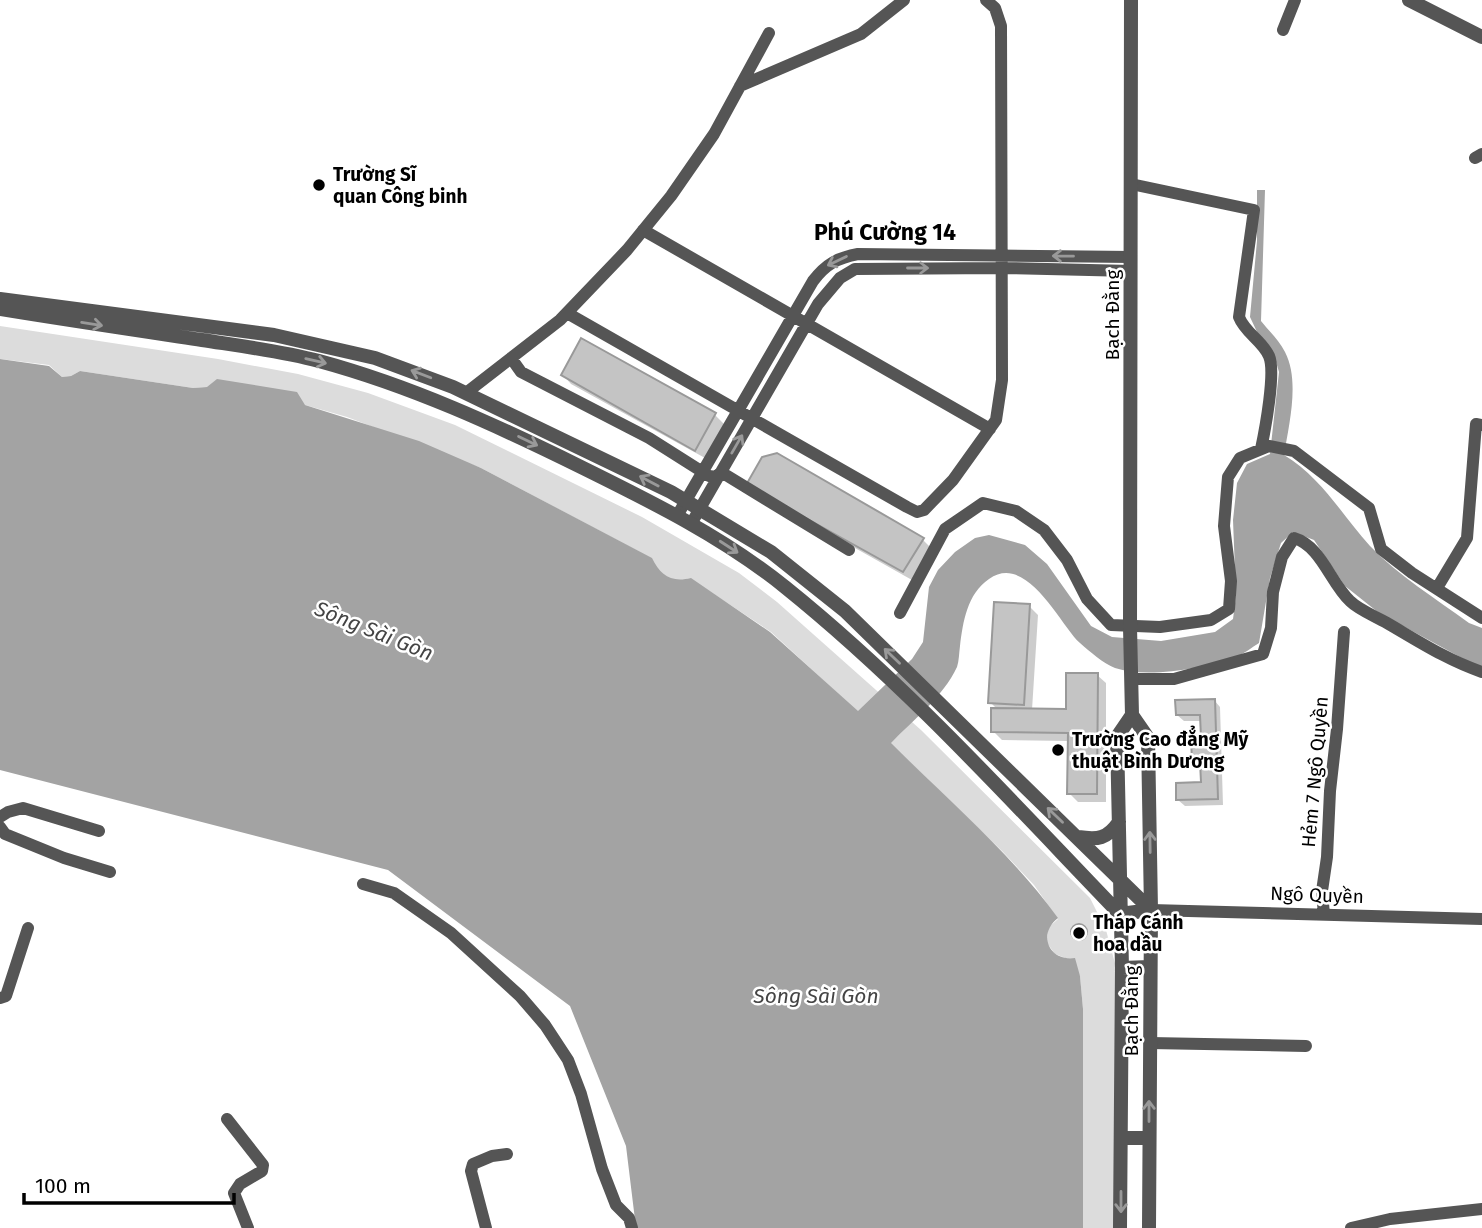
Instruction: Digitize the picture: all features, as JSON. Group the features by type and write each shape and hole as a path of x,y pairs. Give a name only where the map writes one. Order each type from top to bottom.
{"street":[{"path":"740,86 861,34 904,0"},
{"path":"567,313 917,512 924,510 953,480 996,420 1002,380 1001,26 995,8 986,0"},
{"name":"Bạch Đằng","path":"1131,0 1130,629 1132,715 1149,738 1149,1228"},
{"path":"1283,30 1295,0"},
{"path":"1409,0 1482,37"},
{"path":"466,393 567,313 643,230 714,134 769,33"},
{"path":"1131,184 1254,210 1239,317 1246,330 1263,346 1270,358 1265,447"},
{"path":"643,230 990,429"},
{"path":"677,516 823,268 838,258 858,254 1002,262 1131,264"},
{"path":"691,524 818,304 840,278 855,269 1002,262"},
{"path":"0,299 264,334 375,358 466,393 624,468 686,501 771,552 845,611 1151,910"},
{"path":"0,309 328,363 446,404 521,438 677,516 732,548 784,586 837,631 950,737 1120,914 1151,910"},
{"path":"261,350 264,334"},
{"path":"511,358 521,372 649,438 712,477 721,472"},
{"path":"1437,588 1467,538 1476,424 1482,425"},
{"path":"900,613 945,528 983,503 1016,511 1044,530 1067,560 1087,599 1111,625 1130,629 1211,620 1228,609 1231,581 1224,526 1228,477 1240,458 1265,447 1294,451 1369,508 1381,549 1412,573 1482,618"},
{"path":"721,472 849,550"},
{"path":"1131,679 1174,678 1264,654 1271,628 1273,592 1282,557 1294,538 1304,541 1319,557 1329,576 1351,602 1447,658 1482,672"},
{"name":"Hẻm 7 Ngô Quyền","path":"1324,915 1322,891 1327,857 1343,632"},
{"name":"Bạch Đằng","path":"1121,1228 1122,968 1117,737 1132,715"},
{"path":"0,817 23,808 99,831"},
{"path":"1078,837 1103,839 1119,822"},
{"path":"0,827 5,834 64,858 110,872"},
{"path":"363,884 394,893 451,933 520,996 545,1025 568,1060 581,1094 601,1169 616,1205 629,1218 632,1228"},
{"name":"Ngô Quyền","path":"1151,910 1482,919"},
{"path":"0,998 6,996 11,985 28,928"},
{"path":"1122,968 1150,967"},
{"path":"1150,1043 1306,1045"},
{"path":"227,1119 262,1166 262,1171 240,1184 234,1192 248,1228"},
{"path":"1121,1138 1149,1138"},
{"path":"486,1228 471,1171 473,1164 492,1156 507,1154"},
{"path":"1350,1228 1390,1219 1482,1209"}],"shaded area":[{"path":"0,326 218,359 298,374 368,393 455,425 642,517 739,573 777,602 921,730 1090,898 1106,930 1117,971 1116,1228 1083,1228 1083,1009 1080,976 1068,959 1055,954 1047,943 1048,928 1058,919 1034,885 1002,851 771,632 691,579 667,577 651,558 481,468 347,417 305,405 207,387 193,388 80,371 62,377 49,365 0,359"}],"water":[{"name":"Sông Sài Gòn","path":"1257,190 1265,190 1261,321 1283,348 1292,376 1292,403 1284,455 1320,485 1370,546 1393,567 1469,623 1482,628 1482,669 1379,613 1345,586 1314,540 1293,532 1281,543 1270,578 1259,643 1236,657 1208,665 1159,672 1115,668 1080,643 1041,594 1016,575 1003,573 989,579 976,592 965,618 958,665 951,678 936,698 891,743 978,828 1040,894 1058,918 1048,932 1049,945 1058,956 1075,958 1080,976 1083,1009 1083,1228 636,1228 626,1146 570,1006 388,870 0,770 0,359 49,366 62,377 80,371 193,388 207,387 217,379 297,392 305,405 419,441 481,468 652,558 667,576 691,578 770,632 858,711 912,659 923,642 929,587 938,570 955,552 975,538 989,535 1025,545 1047,564 1091,626 1112,637 1161,641 1215,632 1233,619 1236,596 1233,520 1237,483 1247,464 1270,454 1279,372 1274,355 1258,334 1250,317 1257,241"}],"building":[{"path":"581,338 716,413 695,451 561,375"},
{"path":"777,453 924,538 903,572 746,485 762,457"},
{"path":"994,602 1030,604 1024,705 988,703"},
{"path":"1066,673 1098,673 1097,794 1067,794 1068,733 991,732 991,708 1066,709"},
{"path":"1215,699 1218,799 1176,800 1176,783 1201,782 1200,762 1192,762 1191,738 1201,738 1200,715 1176,715 1175,700"},
{"name":"Tháp Cánh hoa dầu","path":"1079,924 1085,926 1085,938 1079,940 1073,938 1071,932 1073,926"}],"place":[{"name":"Trường Sĩ quan Công binh","path":"319,185"},
{"name":"Trường Cao đẳng Mỹ thuật Bình Dương","path":"1058,750"},
{"name":"Tháp Cánh hoa dầu","path":"1079,933"}],"district":[{"name":"Phú Cường 14","path":"885,232"}]}
